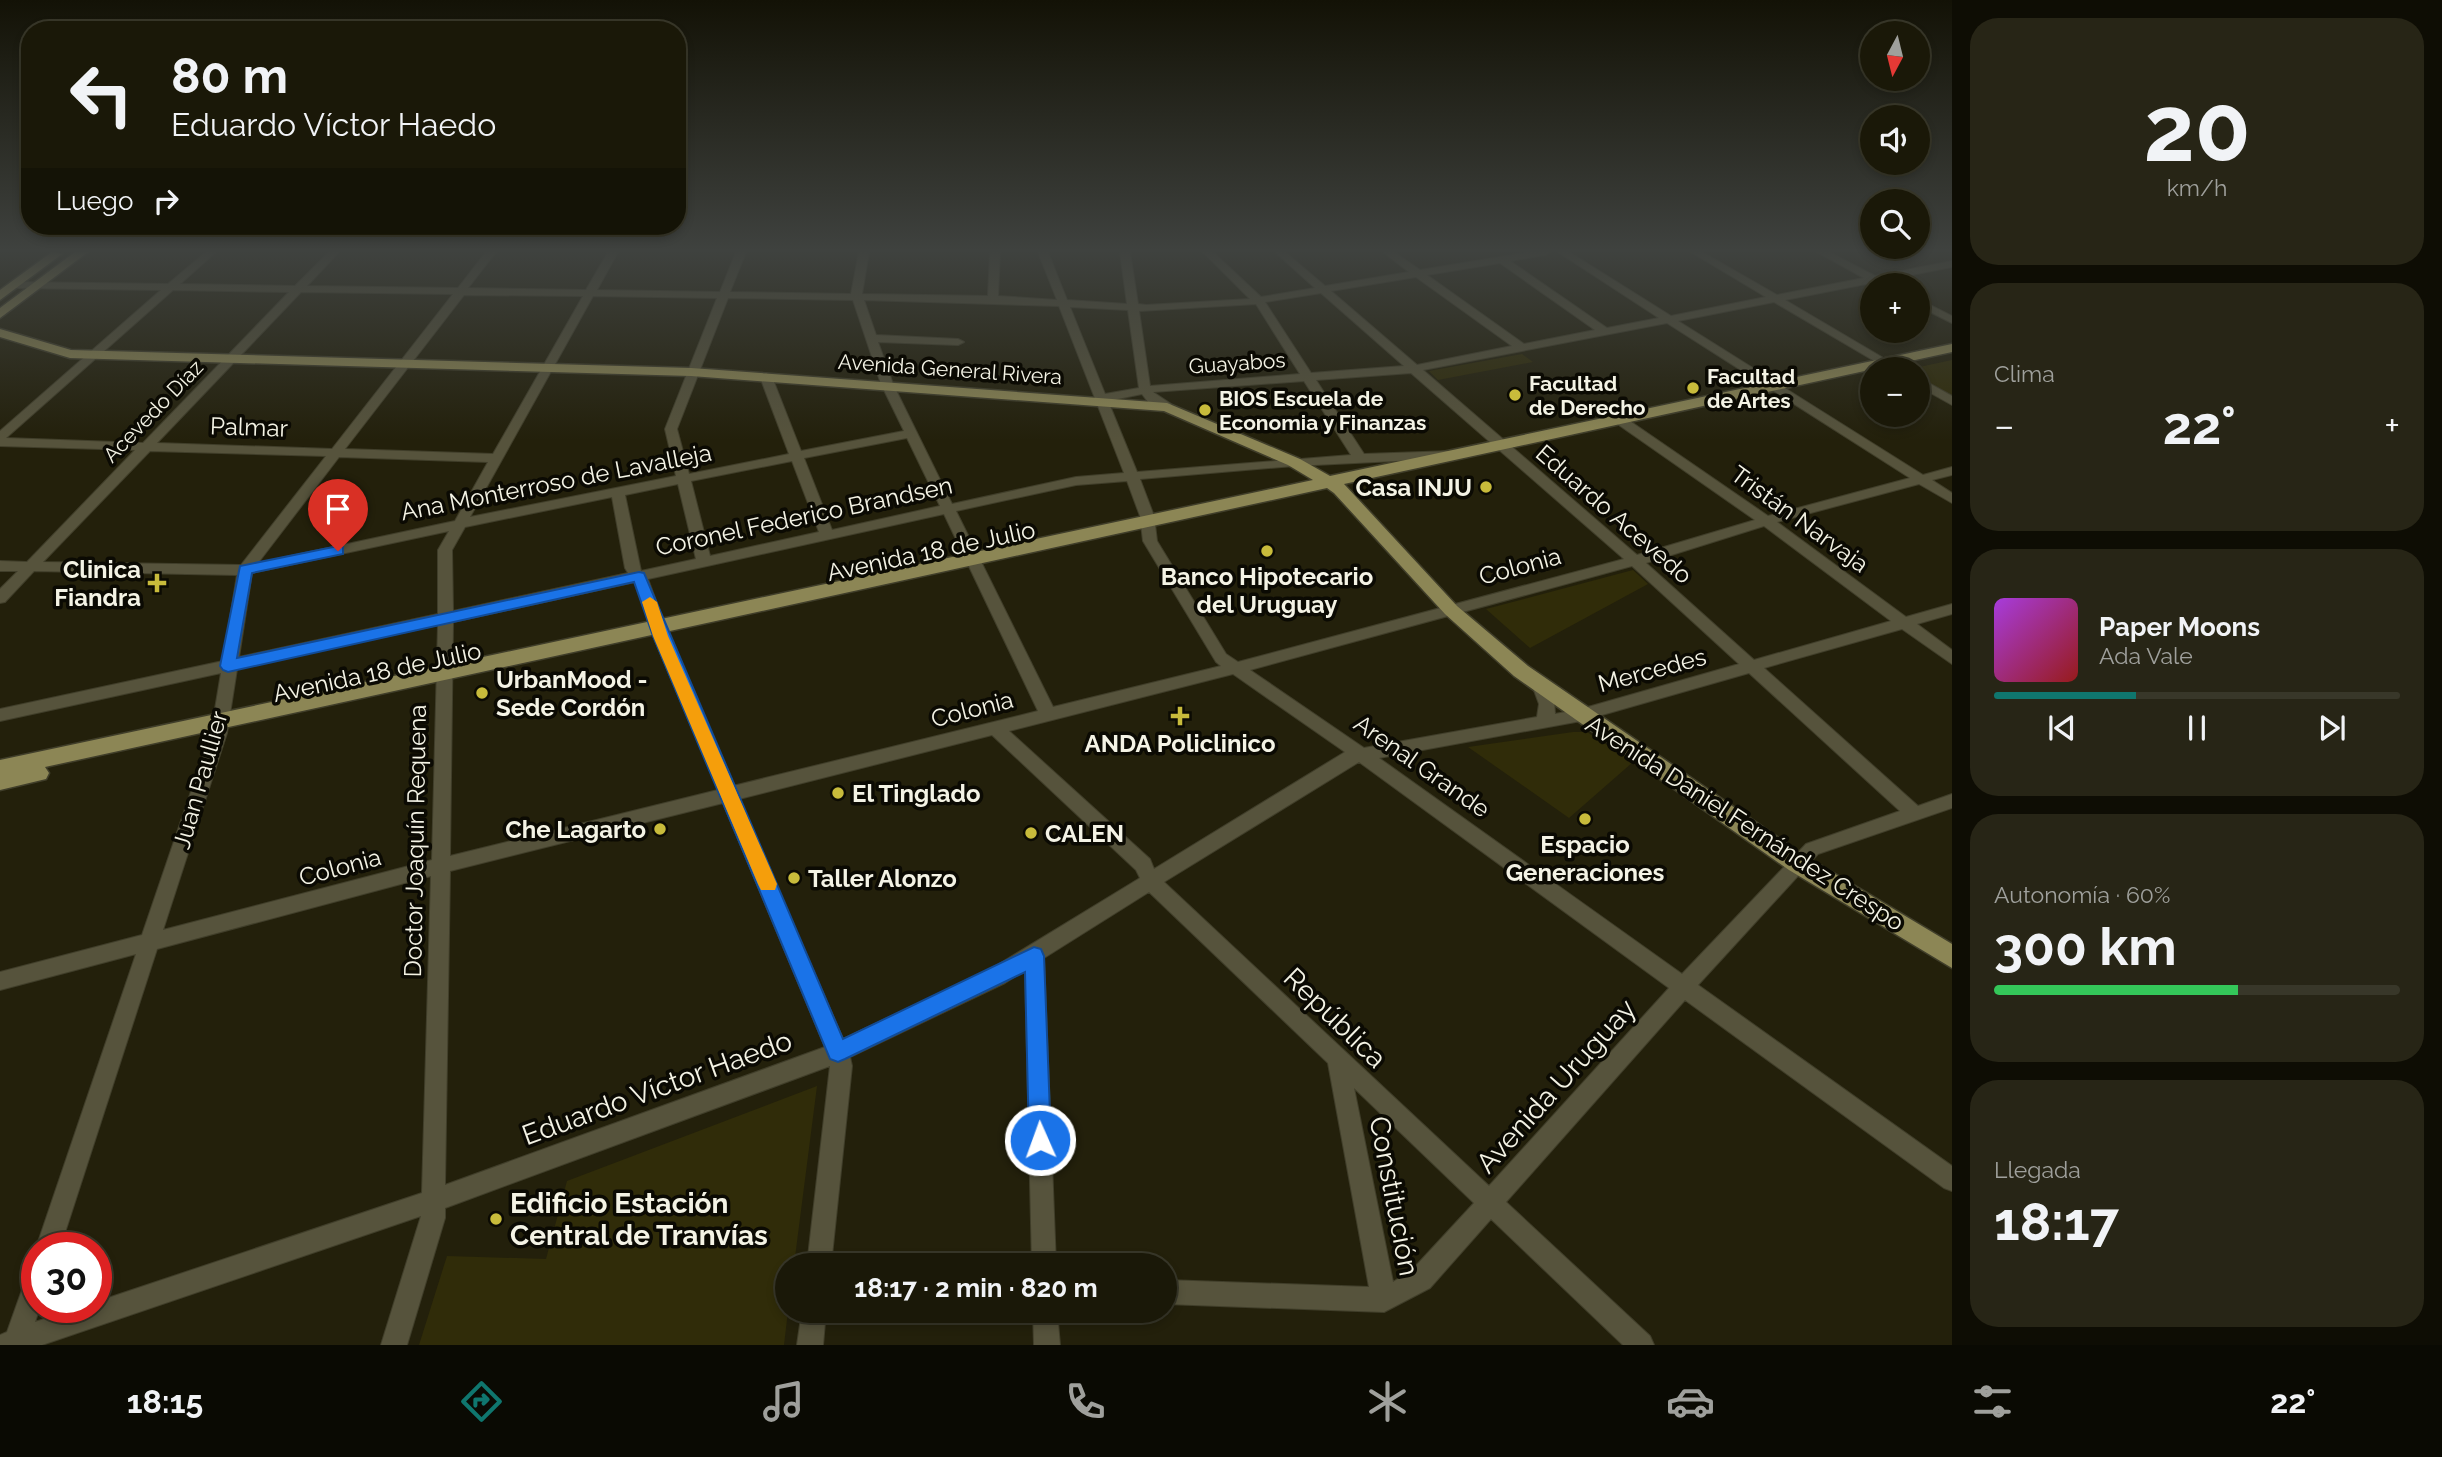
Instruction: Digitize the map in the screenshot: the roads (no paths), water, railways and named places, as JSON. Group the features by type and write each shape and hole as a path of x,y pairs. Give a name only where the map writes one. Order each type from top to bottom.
{"main road":[{"name":"Avenida General Rivera","path":"0,334 59,353 691,372 887,384 1167,407 1294,462 1335,486"},
{"name":"Avenida 18 de Julio","path":"1922,357 1952,348"},
{"name":"Avenida 18 de Julio","path":"1930,359 1952,355"},
{"name":"Avenida 18 de Julio","path":"0,768 219,727 1860,373"},
{"name":"Avenida 18 de Julio","path":"1335,486 1455,456 1505,449"},
{"name":"Avenida Daniel Fernández Crespo","path":"1335,486 1451,610 1540,685 1797,863 1952,957"},
{"name":"Avenida 18 de Julio","path":"0,782 219,727"}],"street":[{"path":"0,439 139,315"},
{"name":"Acevedo Díaz","path":"0,598 273,315"},
{"name":"Juan Paullier","path":"53,1232 152,942 219,727 245,569 442,315"},
{"name":"Doctor Joaquín Requena","path":"394,1345 431,1230 433,1201 446,618 443,557 578,315"},
{"path":"704,561 671,429 714,315"},
{"path":"864,315 887,384 1049,716"},
{"name":"Arenal Grande","path":"1067,315 1132,476 1150,541 1217,654 1952,1180"},
{"path":"1133,315 1145,390 1152,399 1167,407"},
{"path":"1268,315 1360,458"},
{"name":"Eduardo Acevedo","path":"1353,315 1754,667 1915,814"},
{"path":"1475,315 1522,348"},
{"path":"1580,315 1605,332"},
{"path":"1661,315 1952,499"},
{"name":"Guayabos","path":"1145,390 1413,369 1694,315"},
{"path":"1802,315 1869,357"},
{"path":"871,338 958,342"},
{"path":"766,377 827,534"},
{"path":"1930,388 1952,401"},
{"name":"Avenida General Rivera","path":"1102,400 1145,390"},
{"name":"Tristán Narvaja","path":"1624,423 1766,521 1952,659"},
{"name":"Ana Monterroso de Lavalleja","path":"0,566 245,569 911,433"},
{"name":"Palmar","path":"0,439 496,458"},
{"name":"Avenida 18 de Julio","path":"1294,462 1423,454 1455,456"},
{"name":"Coronel Federico Brandsen","path":"0,715 1076,481 1294,462"},
{"name":"Colonia","path":"0,981 440,866 1236,668 1634,561 1766,521 1952,471"},
{"path":"618,493 632,568 639,576 659,631 838,1052 841,1066 820,1253"},
{"name":"Mercedes","path":"1360,754 1581,715 1952,609"},
{"path":"1540,685 1548,705 1547,716 1542,722"},
{"name":"República","path":"996,729 1143,865 1151,883 1338,1062 1641,1345"},
{"name":"Eduardo Víctor Haedo","path":"12,1344 433,1201 838,1052 998,976 1034,956 1350,757 1360,754"},
{"name":"Avenida Uruguay","path":"1384,1300 1421,1279 1684,986 1812,849 1952,802"},
{"path":"1034,956 1044,1253"},
{"name":"Constitución","path":"1338,1062 1384,1300"},
{"path":"1177,1292 1384,1300"},
{"path":"12,1344 21,1322"},
{"path":"810,1345 813,1323"},
{"path":"1046,1323 1047,1345"}],"place":[{"name":"Facultad de Artes","path":"1693,388"},
{"name":"Facultad de Derecho","path":"1515,395"},
{"name":"BIOS Escuela de Economia y Finanzas","path":"1205,410"},
{"name":"Casa INJU","path":"1486,487"},
{"name":"Banco Hipotecario del Uruguay","path":"1267,551"},
{"name":"Clinica Fiandra","path":"157,583"},
{"name":"UrbanMood - Sede Cordón","path":"482,693"},
{"name":"ANDA Policlinico","path":"1180,716"},
{"name":"El Tinglado","path":"838,793"},
{"name":"Espacio Generaciones","path":"1585,819"},
{"name":"Che Lagarto","path":"660,829"},
{"name":"CALEN","path":"1031,833"},
{"name":"Taller Alonzo","path":"794,878"},
{"name":"Edificio Estación Central de Tranvías","path":"496,1219"}]}
